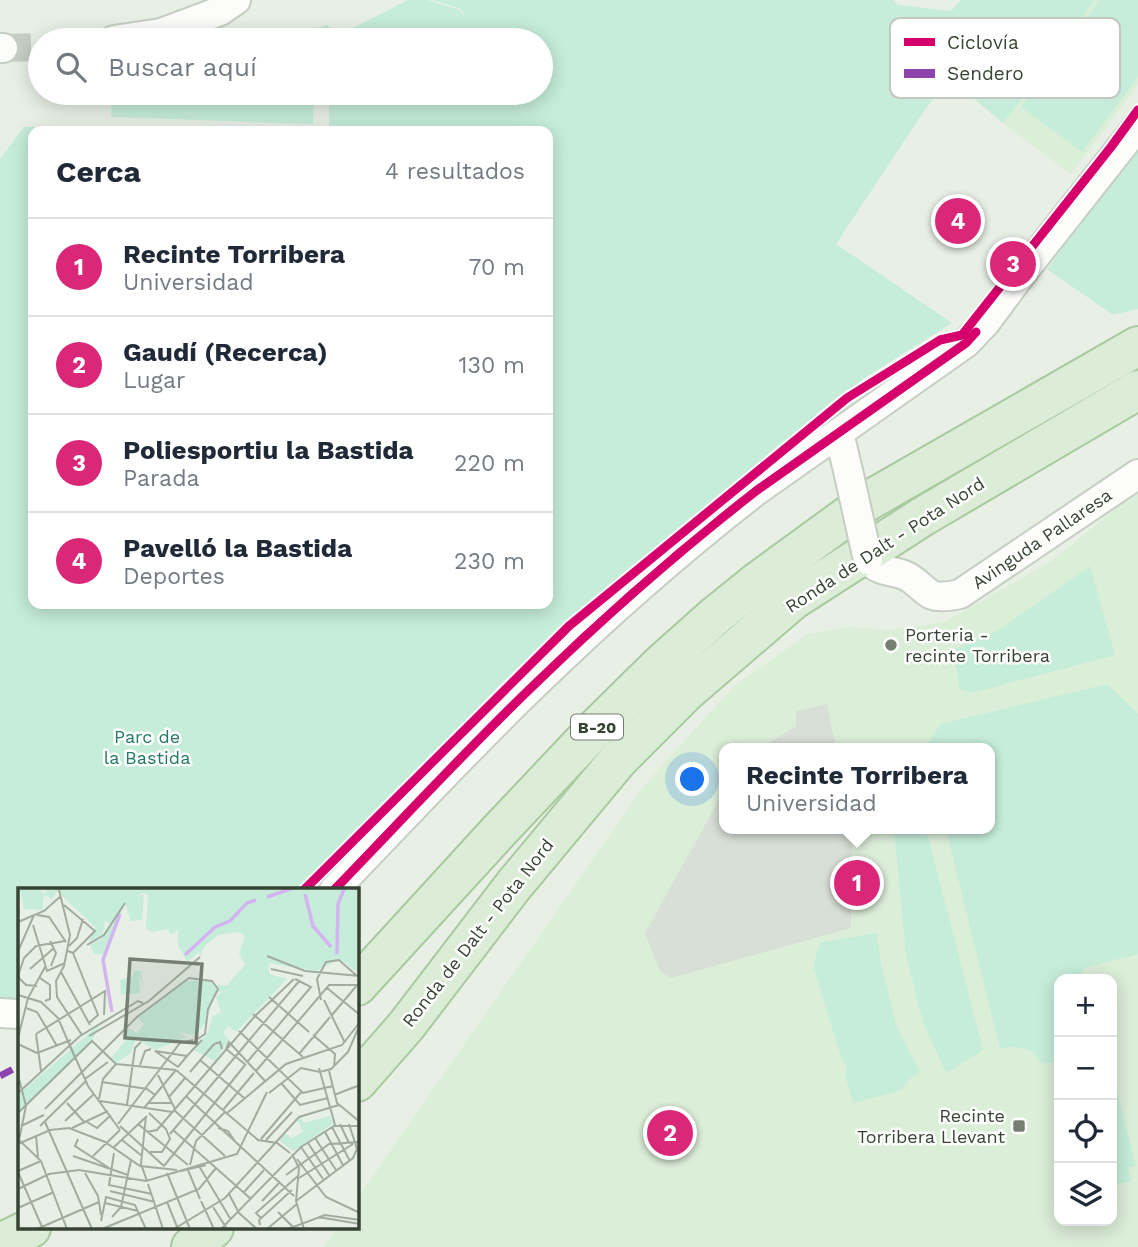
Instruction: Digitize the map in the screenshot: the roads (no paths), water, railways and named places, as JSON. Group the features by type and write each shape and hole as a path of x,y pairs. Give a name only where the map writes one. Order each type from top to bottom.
{"highway":[{"path":"859,488 1138,325"},
{"name":"B-20","path":"359,984 570,755 660,665 757,582 859,488 1138,346"},
{"name":"Ronda de Dalt - Pota Nord","path":"359,1080 406,1026 514,885 618,760 687,691 793,600 872,553 922,517 1138,390"},
{"path":"872,553 1138,413"},
{"path":"0,1243 27,1230"},
{"path":"191,1247 212,1230"}],"street":[{"path":"174,28 220,11 236,0"},
{"path":"336,888 534,684 618,606 724,516 806,454 965,343 986,322 1138,126"},
{"path":"839,433 859,488 872,553"},
{"name":"Avinguda Pallaresa","path":"872,553 873,566 906,575 932,595 960,594 1138,474"},
{"path":"0,1013 18,1014"}],"tunnel":[{"path":"3,48 28,47"}],"place":[{"name":"Pavelló la Bastida","path":"958,221"},
{"name":"Poliesportiu la Bastida","path":"1013,264"},
{"name":"Porteria - recinte Torribera","path":"891,645"},
{"name":"Recinte Torribera","path":"857,883"},
{"name":"Recinte Torribera Llevant","path":"1019,1126"},
{"name":"Gaudí (Recerca)","path":"670,1133"}],"park label":[{"name":"Parc de la Bastida","path":"147,747"}]}
